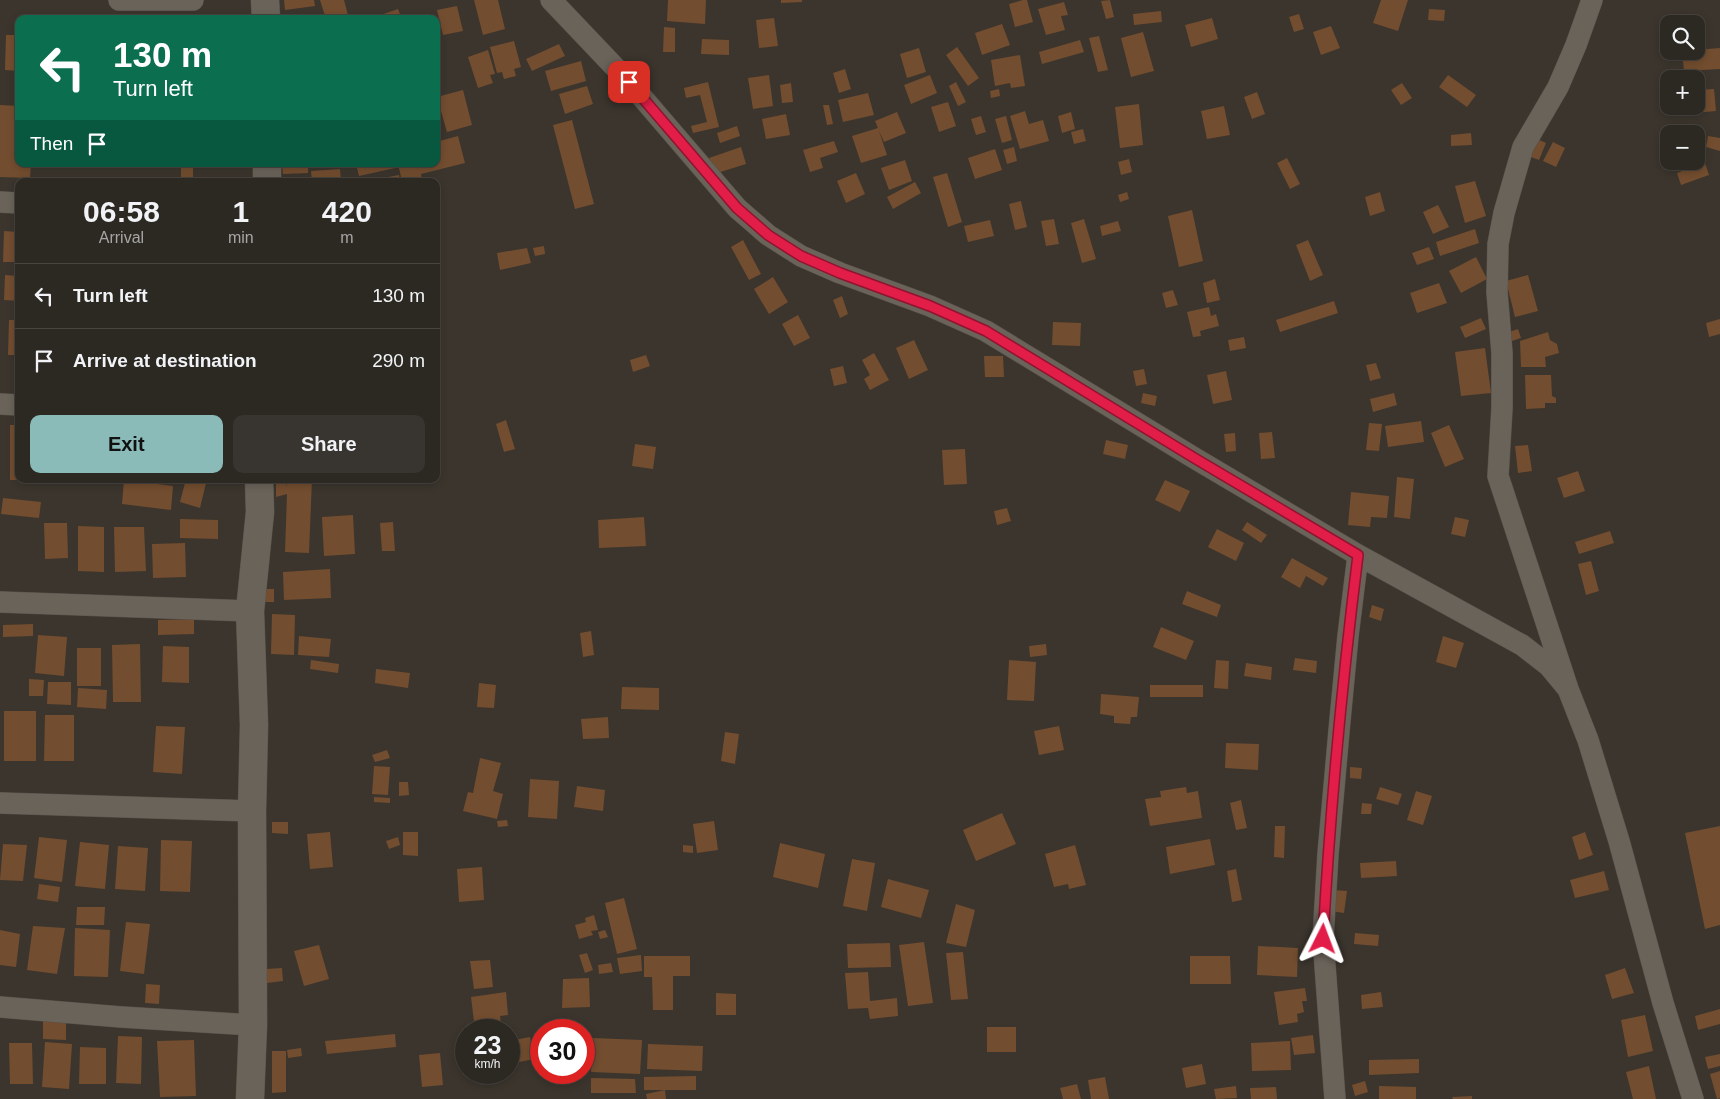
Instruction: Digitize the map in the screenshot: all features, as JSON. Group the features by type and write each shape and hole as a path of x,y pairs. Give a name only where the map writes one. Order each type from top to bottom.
{"street":[{"path":"119,0 193,0"},
{"path":"265,0 266,15"},
{"path":"550,0 629,82 737,208 768,235 801,256 840,273 930,306 986,331 1358,555 1522,645 1549,666 1568,690"},
{"path":"1592,0 1558,87 1523,147 1504,213 1498,244 1497,292 1502,353 1502,408 1498,476 1568,690 1588,740 1693,1099"},
{"path":"0,202 15,203"},
{"path":"0,404 15,404"},
{"path":"250,1099 254,725 250,611 260,512 259,483"},
{"path":"1336,1099 1323,939 1338,739 1358,555"},
{"path":"0,602 250,611"},
{"path":"0,803 252,811"},
{"path":"0,1007 121,1018 252,1025"}],"building":[{"path":"284,0 314,0 315,6 285,10"},
{"path":"320,0 344,0 348,15 325,15"},
{"path":"474,0 498,0 505,29 483,35"},
{"path":"668,0 706,0 705,24 667,21"},
{"path":"781,0 802,0 802,2 781,3"},
{"path":"1027,0 1033,22 1015,27 1009,4"},
{"path":"1110,0 1114,17 1106,19 1101,1"},
{"path":"1381,0 1408,0 1398,31 1373,23"},
{"path":"1064,2 1068,15 1061,16 1065,30 1046,35 1038,9"},
{"path":"457,6 463,31 443,35 440,15 438,15 437,10"},
{"path":"398,9 400,15 381,15"},
{"path":"1429,9 1445,10 1444,21 1428,20"},
{"path":"1161,11 1162,22 1134,25 1133,14"},
{"path":"1299,14 1304,29 1294,32 1289,17"},
{"path":"774,18 778,46 759,48 756,20"},
{"path":"1212,18 1218,39 1191,47 1185,25"},
{"path":"1002,24 1010,45 982,55 975,33"},
{"path":"1331,26 1340,48 1321,55 1313,32"},
{"path":"664,27 675,28 675,52 663,52"},
{"path":"1143,32 1154,71 1131,77 1121,38"},
{"path":"6,35 15,35 15,71 5,70"},
{"path":"1099,36 1108,70 1098,72 1089,38"},
{"path":"702,39 729,40 729,55 701,54"},
{"path":"1080,40 1084,52 1042,64 1039,52"},
{"path":"514,41 521,67 514,69 516,76 504,79 502,72 497,73 490,47"},
{"path":"559,44 565,56 532,71 526,59"},
{"path":"957,47 979,78 968,86 946,55"},
{"path":"919,48 926,72 907,78 900,54"},
{"path":"1720,48 1720,69 1684,70 1683,60 1705,60 1705,49"},
{"path":"488,50 495,74 490,75 493,83 478,88 468,57"},
{"path":"1020,55 1025,86 1011,88 1010,83 995,86 991,60"},
{"path":"581,61 586,81 551,91 545,71"},
{"path":"845,69 851,89 839,93 833,73"},
{"path":"769,75 773,106 753,109 748,78"},
{"path":"930,75 937,93 911,104 904,85"},
{"path":"1448,75 1476,95 1467,107 1439,87"},
{"path":"708,82 719,127 693,133 691,126 707,122 700,95 686,98 684,88"},
{"path":"956,82 966,102 958,106 949,86"},
{"path":"791,83 793,102 782,103 780,85"},
{"path":"1402,83 1412,98 1401,105 1391,90"},
{"path":"587,86 593,104 565,114 559,94"},
{"path":"999,89 1000,96 991,98 990,91"},
{"path":"1714,89 1716,111 1705,112 1705,90"},
{"path":"463,90 472,125 447,132 440,108 440,96"},
{"path":"1257,92 1265,114 1252,119 1244,97"},
{"path":"868,93 874,115 843,122 838,100"},
{"path":"948,102 956,126 939,132 931,107"},
{"path":"1139,104 1143,145 1120,148 1115,107"},
{"path":"0,105 15,106 15,167 31,167 30,178 0,177"},
{"path":"823,105 829,105 833,124 827,125"},
{"path":"1224,106 1230,135 1207,139 1201,111"},
{"path":"1025,111 1029,124 1043,120 1049,141 1020,149 1010,116"},
{"path":"897,112 906,133 884,142 879,131 887,155 861,163 852,136 878,128 875,121"},
{"path":"1071,112 1075,129 1062,133 1058,116"},
{"path":"786,114 790,135 766,139 762,119"},
{"path":"981,116 986,132 976,135 971,119"},
{"path":"1006,116 1012,140 1002,143 995,119"},
{"path":"572,120 594,204 575,209 553,125"},
{"path":"737,126 740,136 720,143 717,133"},
{"path":"1083,129 1086,141 1074,144 1071,132"},
{"path":"1471,133 1472,145 1451,146 1451,135"},
{"path":"458,136 465,163 421,174 422,178 401,178 399,167 440,167 440,141"},
{"path":"1708,136 1720,138 1720,151 1706,147"},
{"path":"1535,138 1546,143 1539,160 1528,156"},
{"path":"834,141 838,152 820,158 823,168 810,172 803,150"},
{"path":"1553,142 1565,148 1556,167 1543,161"},
{"path":"741,147 746,164 714,174 709,158"},
{"path":"1014,147 1017,161 1007,164 1003,150"},
{"path":"995,149 1002,170 975,179 968,158"},
{"path":"1287,158 1300,184 1290,189 1277,163"},
{"path":"1129,159 1132,172 1121,175 1118,162"},
{"path":"905,160 912,181 889,190 881,168"},
{"path":"1705,163 1709,175 1681,185 1677,173 1685,170 1705,170"},
{"path":"181,167 193,167 193,178 181,178"},
{"path":"282,167 308,167 308,173 283,174"},
{"path":"357,167 395,168 359,176"},
{"path":"340,169 341,178 312,178 311,171"},
{"path":"856,173 865,194 846,203 837,181"},
{"path":"947,173 962,222 948,227 933,177"},
{"path":"399,175 400,178 383,178"},
{"path":"1475,181 1486,216 1465,223 1455,186"},
{"path":"915,182 921,193 893,209 887,197"},
{"path":"1127,192 1129,199 1120,202 1118,195"},
{"path":"1380,192 1385,211 1370,216 1365,197"},
{"path":"1021,201 1027,227 1015,230 1009,204"},
{"path":"1438,205 1449,227 1433,234 1423,212"},
{"path":"1192,210 1203,261 1179,267 1168,216"},
{"path":"1054,219 1059,244 1046,246 1041,221"},
{"path":"1084,219 1096,259 1082,263 1071,223"},
{"path":"990,220 994,236 968,242 964,226"},
{"path":"1118,221 1121,231 1102,236 1100,226"},
{"path":"1475,229 1479,243 1440,256 1436,242"},
{"path":"4,231 15,232 15,262 3,262"},
{"path":"743,240 761,274 749,280 731,247"},
{"path":"1308,240 1323,275 1310,281 1296,245"},
{"path":"544,246 545,254 535,256 533,248"},
{"path":"1429,247 1434,259 1417,265 1412,253"},
{"path":"527,248 531,263 500,270 497,253"},
{"path":"1476,257 1487,279 1461,293 1449,271"},
{"path":"5,275 15,276 15,301 4,300"},
{"path":"1528,275 1538,311 1515,317 1506,281"},
{"path":"773,277 788,302 769,314 754,289"},
{"path":"1215,279 1220,300 1207,303 1203,283"},
{"path":"1439,283 1447,303 1417,313 1410,293"},
{"path":"1173,290 1178,305 1166,308 1162,293"},
{"path":"842,296 848,314 840,318 833,300"},
{"path":"1334,301 1338,313 1280,332 1276,320"},
{"path":"1209,307 1211,316 1216,314 1219,326 1200,331 1201,336 1193,337 1187,312"},
{"path":"798,315 810,338 794,346 782,324"},
{"path":"1481,318 1486,329 1465,338 1460,327"},
{"path":"1720,319 1720,334 1709,337 1706,323"},
{"path":"9,320 15,320 15,355 8,355"},
{"path":"1053,322 1081,323 1080,346 1052,345"},
{"path":"1518,329 1521,338 1512,341 1509,332"},
{"path":"1548,332 1550,340 1557,344 1559,353 1545,357 1546,367 1521,367 1520,341"},
{"path":"1244,337 1246,348 1230,351 1228,340"},
{"path":"914,340 928,370 909,379 896,348"},
{"path":"1485,348 1491,393 1461,396 1455,352"},
{"path":"874,353 889,380 870,390 864,379 870,375 862,360"},
{"path":"646,355 650,366 633,372 630,360"},
{"path":"984,356 1003,356 1004,377 985,377"},
{"path":"1376,363 1381,378 1370,381 1366,365"},
{"path":"843,366 847,383 834,386 830,369"},
{"path":"1144,369 1147,384 1136,386 1133,371"},
{"path":"1226,371 1232,400 1213,404 1207,375"},
{"path":"1525,375 1551,375 1552,396 1556,398 1556,403 1545,403 1545,408 1526,409"},
{"path":"1143,393 1157,396 1155,406 1141,403"},
{"path":"1394,393 1397,405 1373,412 1370,399"},
{"path":"506,420 515,449 504,452 496,424"},
{"path":"1421,421 1424,442 1388,447 1385,426"},
{"path":"1369,423 1382,424 1379,451 1366,450"},
{"path":"10,425 15,425 15,480 10,480"},
{"path":"1449,425 1464,459 1445,467 1431,433"},
{"path":"1272,432 1275,458 1261,459 1259,433"},
{"path":"1235,433 1236,451 1226,452 1224,434"},
{"path":"1106,440 1128,445 1125,459 1103,454"},
{"path":"635,444 656,447 653,469 632,466"},
{"path":"1528,445 1532,471 1518,473 1515,446"},
{"path":"965,449 967,484 944,485 942,450"},
{"path":"1578,471 1585,491 1564,498 1557,478"},
{"path":"1397,477 1414,479 1410,519 1394,517"},
{"path":"1165,480 1190,491 1180,512 1155,500"},
{"path":"124,483 148,483 173,486 171,510 122,504"},
{"path":"185,483 206,483 200,508 180,502"},
{"path":"276,483 286,483 287,488 287,483 312,483 309,553 285,552 287,494 276,497"},
{"path":"1351,492 1389,496 1387,518 1371,517 1370,527 1348,525"},
{"path":"3,498 41,502 39,518 1,514"},
{"path":"1007,508 1011,521 997,525 994,511"},
{"path":"353,515 355,554 324,556 322,517"},
{"path":"644,517 646,546 599,548 598,520"},
{"path":"1455,517 1469,520 1465,537 1451,534"},
{"path":"180,519 218,520 218,539 180,538"},
{"path":"393,522 395,551 382,551 380,523"},
{"path":"1247,522 1267,535 1261,543 1242,530"},
{"path":"44,523 67,523 68,558 45,559"},
{"path":"78,526 104,527 104,572 78,571"},
{"path":"114,527 144,527 146,571 115,572"},
{"path":"1217,529 1244,543 1236,561 1208,547"},
{"path":"1610,531 1614,543 1579,554 1575,542"},
{"path":"185,543 186,577 153,578 152,544"},
{"path":"1292,558 1328,578 1323,586 1306,576 1300,588 1281,577"},
{"path":"1591,561 1599,591 1586,595 1578,564"},
{"path":"330,569 331,598 284,600 283,572"},
{"path":"264,589 274,589 274,602 264,602"},
{"path":"1187,591 1221,605 1217,617 1182,604"},
{"path":"1372,605 1384,609 1381,621 1369,617"},
{"path":"272,614 295,615 294,655 271,654"},
{"path":"194,619 194,634 158,635 158,620"},
{"path":"33,624 33,636 3,637 3,625"},
{"path":"1161,627 1194,641 1186,660 1153,647"},
{"path":"591,631 594,655 583,657 580,633"},
{"path":"38,635 67,637 64,676 35,673"},
{"path":"299,636 331,639 329,657 298,655"},
{"path":"1443,636 1464,643 1456,668 1436,662"},
{"path":"140,644 141,702 113,702 112,645"},
{"path":"1046,644 1047,655 1030,657 1029,646"},
{"path":"163,646 189,647 189,683 162,682"},
{"path":"77,648 101,648 101,686 77,686"},
{"path":"1295,658 1317,661 1316,673 1293,670"},
{"path":"311,660 339,664 338,673 310,669"},
{"path":"1009,660 1036,662 1034,701 1007,700"},
{"path":"1216,660 1229,661 1228,689 1214,688"},
{"path":"1246,663 1272,667 1271,680 1244,676"},
{"path":"376,669 410,673 408,688 375,683"},
{"path":"29,679 44,680 43,696 29,696"},
{"path":"48,682 71,682 71,705 47,704"},
{"path":"479,683 496,685 494,708 477,707"},
{"path":"1150,685 1203,685 1203,697 1150,697"},
{"path":"622,687 659,688 659,710 621,709"},
{"path":"78,688 107,690 106,709 77,707"},
{"path":"1101,694 1139,697 1137,717 1131,717 1130,724 1114,723 1114,716 1100,714"},
{"path":"4,711 36,711 36,761 4,761"},
{"path":"45,715 74,715 74,761 44,761"},
{"path":"608,717 609,738 583,739 581,719"},
{"path":"156,726 185,727 182,774 153,772"},
{"path":"1059,726 1064,750 1039,755 1034,731"},
{"path":"725,732 739,734 735,764 721,761"},
{"path":"1226,743 1259,744 1258,770 1225,768"},
{"path":"387,750 390,758 375,762 372,755"},
{"path":"480,758 501,763 493,791 503,794 497,819 463,811 468,792 473,793"},
{"path":"374,766 390,767 388,795 372,794"},
{"path":"1350,767 1362,768 1361,779 1350,778"},
{"path":"530,779 559,781 557,819 528,817"},
{"path":"399,782 408,782 409,795 399,796"},
{"path":"577,786 605,790 603,811 574,807"},
{"path":"1186,787 1187,793 1198,791 1202,818 1150,826 1145,799 1161,797 1160,791"},
{"path":"1380,787 1402,794 1398,805 1376,799"},
{"path":"1416,791 1432,796 1423,825 1407,820"},
{"path":"374,797 390,798 390,803 374,802"},
{"path":"1241,800 1247,828 1236,830 1230,803"},
{"path":"1362,803 1372,804 1371,814 1361,814"},
{"path":"1002,813 1016,844 976,861 963,830"},
{"path":"507,820 508,826 498,827 497,821"},
{"path":"714,821 718,850 697,853 693,824"},
{"path":"272,822 288,822 288,834 272,833"},
{"path":"1275,826 1285,826 1284,858 1274,857"},
{"path":"1720,826 1720,925 1705,929 1685,833"},
{"path":"330,832 333,867 310,869 307,834"},
{"path":"403,832 418,832 418,856 403,855"},
{"path":"1585,832 1593,855 1579,860 1572,837"},
{"path":"39,837 67,840 62,882 34,878"},
{"path":"398,837 400,845 389,849 386,841"},
{"path":"1210,839 1215,865 1170,874 1166,847"},
{"path":"161,840 192,841 190,892 160,891"},
{"path":"80,842 109,845 105,889 75,886"},
{"path":"780,843 825,854 818,888 773,877"},
{"path":"3,844 27,845 23,881 0,880"},
{"path":"683,845 693,846 693,853 683,852"},
{"path":"1075,845 1086,885 1069,889 1068,884 1054,887 1045,854"},
{"path":"118,846 148,848 145,891 115,889"},
{"path":"852,859 875,863 867,911 843,906"},
{"path":"1396,861 1397,876 1361,878 1360,863"},
{"path":"482,867 484,900 459,902 457,869"},
{"path":"1236,869 1242,900 1232,902 1227,871"},
{"path":"1604,871 1609,890 1575,898 1570,880"},
{"path":"888,879 929,890 921,918 881,907"},
{"path":"39,884 60,887 58,902 37,899"},
{"path":"1333,890 1347,891 1344,913 1331,911"},
{"path":"624,898 637,949 617,954 605,903"},
{"path":"956,904 975,910 966,947 946,943"},
{"path":"77,907 105,907 104,925 76,925"},
{"path":"594,915 598,930 591,931 593,935 579,939 575,925 586,922 585,918"},
{"path":"126,922 150,924 144,974 120,971"},
{"path":"33,926 65,928 57,974 27,970"},
{"path":"75,928 110,930 108,977 74,976"},
{"path":"0,930 20,934 16,967 0,965"},
{"path":"605,930 608,937 600,939 598,932"},
{"path":"1355,933 1379,935 1378,946 1354,944"},
{"path":"924,942 933,1003 908,1006 899,945"},
{"path":"890,943 891,967 848,968 847,944"},
{"path":"319,945 329,979 304,986 294,951"},
{"path":"1258,946 1298,948 1297,977 1257,975"},
{"path":"963,952 968,999 951,1000 946,953"},
{"path":"587,953 593,970 585,973 579,955"},
{"path":"641,955 642,971 620,974 617,958"},
{"path":"644,956 690,956 690,976 673,976 673,1010 653,1010 652,977 644,977"},
{"path":"1190,956 1230,956 1231,984 1190,984"},
{"path":"490,960 493,987 474,989 470,961"},
{"path":"611,963 613,972 599,974 598,965"},
{"path":"282,968 283,981 267,983 266,969"},
{"path":"1625,968 1634,993 1612,999 1605,975"},
{"path":"868,972 870,1001 897,998 898,1016 870,1019 868,1008 848,1009 845,973"},
{"path":"589,978 590,1007 562,1008 563,979"},
{"path":"146,984 160,985 159,1004 145,1003"},
{"path":"1305,988 1307,1001 1302,1001 1304,1012 1297,1014 1298,1022 1279,1025 1274,992"},
{"path":"506,992 508,1015 500,1016 500,1019 474,1019 471,997"},
{"path":"1381,992 1383,1007 1362,1009 1361,995"},
{"path":"716,993 736,994 736,1015 716,1015"},
{"path":"1720,1009 1720,1024 1698,1030 1695,1016"},
{"path":"1645,1015 1653,1051 1628,1057 1621,1020"},
{"path":"43,1019 66,1020 66,1040 43,1039"},
{"path":"987,1027 1016,1027 1016,1052 987,1052"},
{"path":"395,1034 396,1047 327,1054 325,1041"},
{"path":"1313,1035 1315,1053 1294,1055 1291,1038"},
{"path":"118,1036 142,1037 141,1084 116,1083"},
{"path":"530,1037 530,1060 520,1062 520,1039"},
{"path":"595,1038 642,1040 640,1074 595,1072"},
{"path":"194,1040 196,1096 160,1097 157,1041"},
{"path":"1290,1041 1291,1070 1252,1071 1251,1043"},
{"path":"45,1042 72,1044 69,1089 42,1087"},
{"path":"9,1043 32,1043 33,1084 10,1084"},
{"path":"648,1044 703,1046 702,1071 647,1069"},
{"path":"80,1047 106,1048 106,1084 79,1084"},
{"path":"301,1048 302,1056 288,1058 287,1050"},
{"path":"272,1051 286,1051 286,1092 272,1093"},
{"path":"440,1053 443,1085 422,1087 419,1055"},
{"path":"1720,1054 1720,1066 1708,1069 1705,1057"},
{"path":"1419,1059 1419,1073 1369,1075 1369,1060"},
{"path":"1202,1064 1206,1084 1186,1088 1182,1068"},
{"path":"1649,1066 1656,1099 1633,1099 1626,1072"},
{"path":"1720,1071 1720,1098 1717,1099 1710,1074"},
{"path":"696,1076 696,1090 644,1090 644,1077"},
{"path":"1105,1077 1109,1099 1091,1099 1088,1080"},
{"path":"595,1078 635,1079 636,1093 591,1093 591,1084 595,1084"},
{"path":"1365,1081 1368,1092 1355,1096 1352,1085"},
{"path":"1077,1084 1081,1099 1063,1099 1060,1088"},
{"path":"1236,1086 1237,1098 1216,1099 1214,1089"},
{"path":"1379,1086 1416,1087 1416,1099 1379,1099"},
{"path":"1276,1087 1277,1099 1251,1099 1250,1088"},
{"path":"665,1090 666,1099 647,1099 646,1094"},
{"path":"1472,1096 1472,1099 1453,1099 1452,1097"}],"route":[{"path":"629,82 737,208 768,235 801,256 840,273 930,306 986,331 1358,555 1338,739 1323,939"}]}
